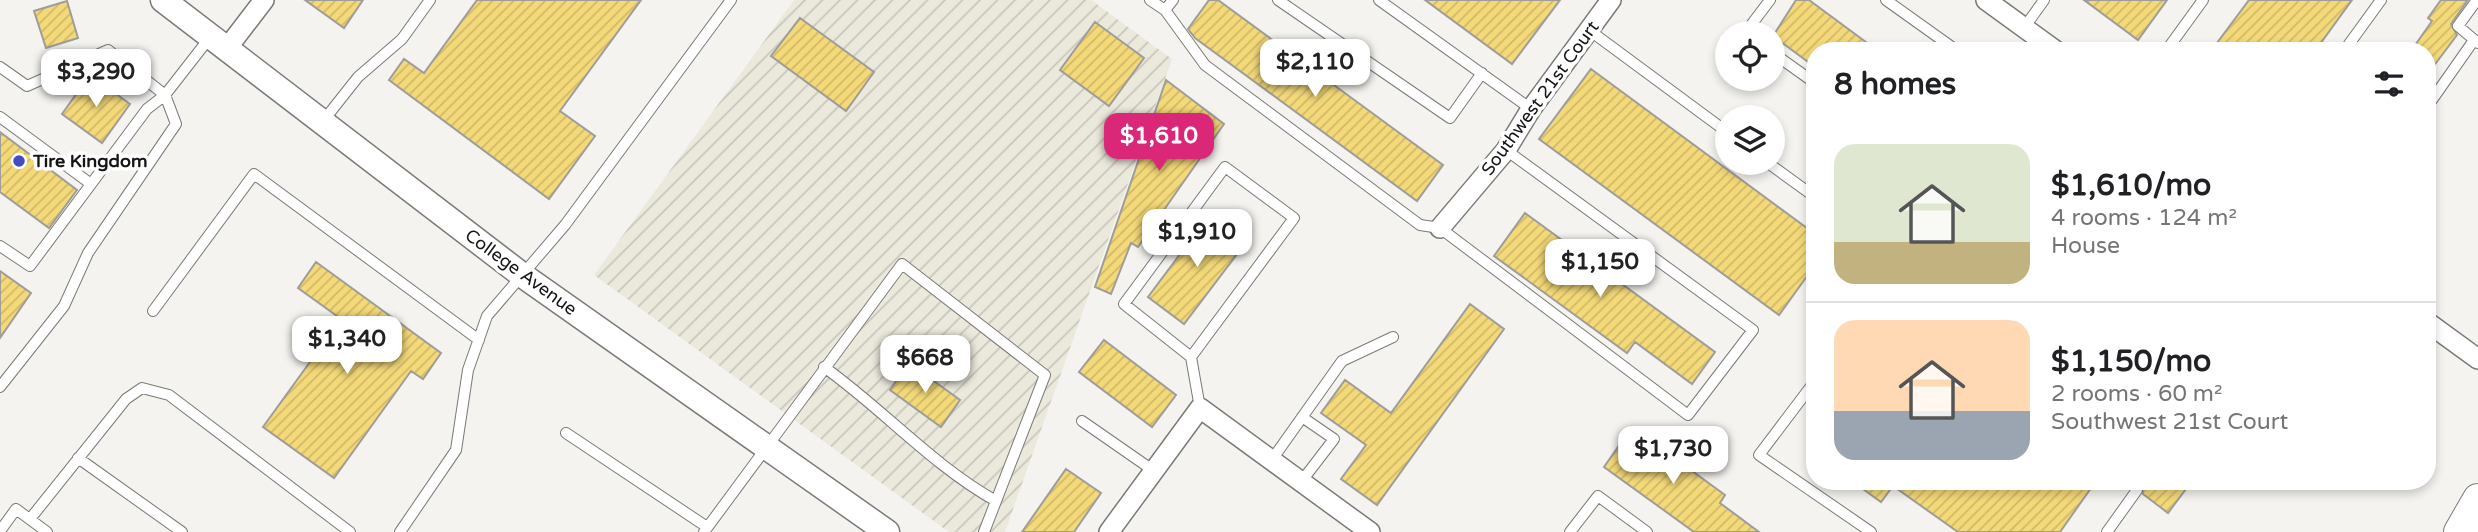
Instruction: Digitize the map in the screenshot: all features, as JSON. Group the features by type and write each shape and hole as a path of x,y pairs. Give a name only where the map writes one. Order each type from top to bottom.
{"main road":[{"path":"2459,532 2478,499"}],"street":[{"name":"College Avenue","path":"163,0 324,120 522,275 887,532"},
{"path":"220,41 264,0"},
{"name":"Southwest 21st Court","path":"1440,228 1506,150 1531,109 1611,0"},
{"path":"1986,0 2043,42"},
{"path":"2436,329 2478,359"},
{"path":"1109,532 1200,408 1370,532"}],"lane":[{"path":"324,120 358,77 402,39 430,0"},
{"path":"400,532 456,450 468,370 487,316 565,225 732,0"},
{"path":"1150,0 1165,10 1205,65 1420,225 1440,228 1688,415 1753,330 1506,150"},
{"path":"1165,10 1173,0"},
{"path":"1278,0 1450,118 1482,73"},
{"path":"1379,0 1531,109"},
{"path":"1754,21 1770,0"},
{"path":"1886,0 1945,42"},
{"path":"2024,28 2044,0"},
{"path":"2173,42 2203,0"},
{"path":"2351,42 2381,0"},
{"path":"2436,95 2476,42 2458,26 2477,0"},
{"path":"1590,30 1715,123"},
{"path":"0,246 30,266 147,109 220,41"},
{"path":"0,67 27,86 108,50 165,95 176,124 88,253 64,306 0,387"},
{"path":"1785,62 1806,77"},
{"path":"0,117 91,184"},
{"path":"1191,357 1294,218 1225,167 1124,304 1191,357 1200,408"},
{"path":"153,312 254,174 479,340"},
{"path":"1785,175 1806,190"},
{"path":"566,433 706,530 765,446 902,264 1045,375 984,532"},
{"path":"1271,461 1342,361 1392,337"},
{"path":"824,367 867,397 902,433 962,482 996,501"},
{"path":"30,519 126,400 142,388 169,395 349,532"},
{"path":"1806,393 1759,455 1806,487"},
{"path":"1301,482 1334,439 1302,417"},
{"path":"1082,421 1154,471"},
{"path":"78,458 182,532"},
{"path":"1810,490 1871,532"},
{"path":"2107,532 2137,490"},
{"path":"1570,532 1598,496 1647,532"},
{"path":"0,531 16,509 47,532"}],"shaded area":[{"path":"794,0 1091,0 1172,59 1005,532 949,532 594,275"}],"building":[{"path":"305,0 363,0 344,28"},
{"path":"477,0 641,0 560,111 595,136 549,199 389,80 404,59 424,73"},
{"path":"1209,0 1218,0 1443,165 1417,201 1195,38 1188,29"},
{"path":"1425,0 1560,0 1512,64"},
{"path":"1796,0 1809,0 1866,42 1806,42 1806,60 1785,45 1785,21 1783,21"},
{"path":"2084,0 2167,0 2138,40"},
{"path":"2249,0 2352,0 2322,42 2218,42"},
{"path":"2441,0 2468,0 2451,24 2457,35 2436,63 2436,42 2417,42 2432,21 2428,18"},
{"path":"67,1 78,38 46,48 34,11"},
{"path":"800,18 874,72 846,111 771,56"},
{"path":"1095,22 1144,58 1109,106 1060,70"},
{"path":"1591,69 1715,160 1715,175 1735,175 1806,227 1806,278 1779,315 1539,139"},
{"path":"90,75 130,104 102,143 62,114"},
{"path":"1166,80 1224,124 1138,247 1131,243 1111,294 1095,287"},
{"name":"Tire Kingdom","path":"0,132 77,190 49,228 0,192"},
{"path":"1525,213 1715,352 1692,384 1635,342 1627,353 1494,256"},
{"path":"1210,214 1247,241 1184,324 1148,297"},
{"path":"316,262 441,353 423,379 411,371 334,478 263,427 341,319 298,288"},
{"path":"0,271 31,293 0,338"},
{"path":"1470,304 1504,329 1377,505 1341,479 1366,445 1321,413 1345,380 1391,413"},
{"path":"1104,340 1176,395 1152,427 1079,372"},
{"path":"909,363 960,400 941,427 890,390"},
{"path":"1632,427 1725,495 1720,503 1759,532 1694,532 1604,467"},
{"path":"1066,469 1101,493 1074,532 1022,532"},
{"path":"1864,490 1890,490 1881,502"},
{"path":"1899,490 2090,490 2060,532 1958,532"},
{"path":"2143,490 2185,490 2168,513 2143,494"}],"place":[{"name":"Tire Kingdom","path":"19,161"}]}
